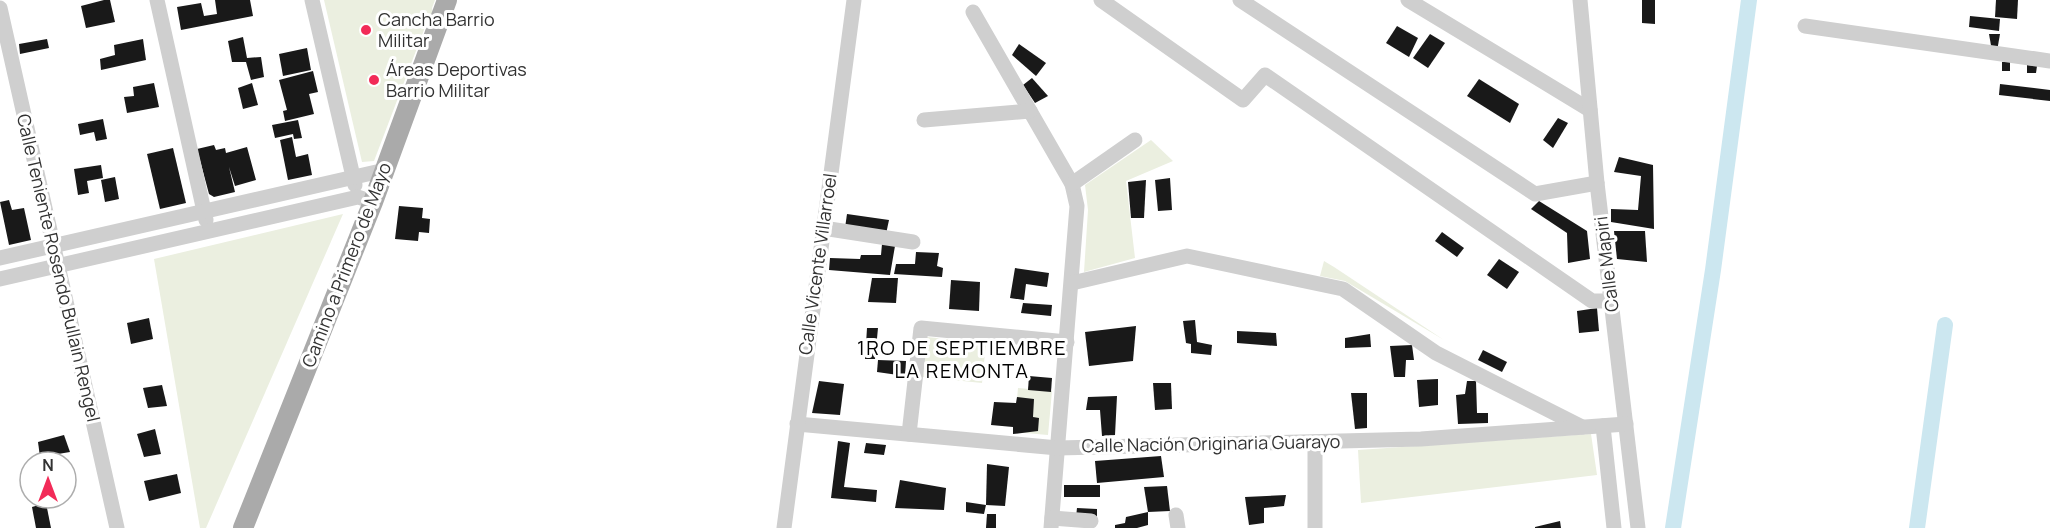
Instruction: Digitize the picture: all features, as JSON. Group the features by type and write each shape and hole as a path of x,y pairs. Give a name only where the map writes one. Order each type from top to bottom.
{"main road":[{"name":"Camino a Primero de Mayo","path":"243,528 366,199 385,170 447,0"}],"street":[{"path":"157,0 209,231"},
{"path":"0,279 209,231 366,199 353,177 312,0"},
{"name":"Calle Vicente Villarroel","path":"784,528 854,0"},
{"path":"1101,0 1243,100 1265,75 1592,301 1611,302"},
{"path":"1240,0 1535,194 1597,183"},
{"path":"1408,0 1590,110"},
{"name":"Calle Mapiri","path":"1580,0 1597,183 1638,528"},
{"name":"Calle Teniente Rosendo Bullain Rengel","path":"0,8 117,528"},
{"path":"973,12 1072,184 1077,206 1052,523 1091,521"},
{"path":"1805,26 2050,61"},
{"path":"924,120 1030,111"},
{"path":"1072,184 1135,140"},
{"path":"0,258 385,170"},
{"path":"823,228 913,242"},
{"path":"1072,283 1187,256 1343,289 1436,353 1584,428"},
{"path":"909,434 921,328 1067,342"},
{"name":"Calle Nación Originaria Guarayo","path":"797,424 1058,448 1421,439 1626,424"},
{"path":"1603,426 1614,528"},
{"path":"1315,442 1315,528"}],"shaded area":[{"name":"Áreas Deportivas Barrio Militar","path":"324,0 435,0 432,8 435,20 427,22 374,161 362,162"},
{"path":"1151,140 1173,161 1126,181 1135,258 1084,272 1088,210 1085,185"},
{"path":"343,214 206,528 200,528 154,259"},
{"path":"1324,261 1444,340 1345,281 1320,276"},
{"path":"927,337 986,343 982,383 923,377"},
{"path":"1018,388 1052,391 1048,435 1014,432"},
{"path":"1591,434 1597,475 1361,503 1358,450"}],"building":[{"path":"110,0 115,22 86,28 81,6"},
{"path":"215,0 250,0 253,16 181,30 177,7 201,3 204,16 217,14"},
{"path":"1642,0 1655,0 1655,24 1642,23"},
{"path":"1996,0 2018,0 2017,19 1995,17"},
{"path":"1970,16 2000,19 1999,31 1969,27"},
{"path":"1397,26 1418,38 1409,57 1386,43"},
{"path":"1430,34 1445,43 1428,68 1413,58"},
{"path":"1989,34 2000,34 1997,51 1992,51"},
{"path":"243,37 247,58 261,57 264,77 251,80 246,62 232,62 228,41"},
{"path":"47,39 49,48 20,54 19,44"},
{"path":"143,39 146,60 101,70 100,59 115,55 114,45"},
{"path":"1019,44 1046,63 1036,76 1012,55"},
{"path":"307,48 311,70 283,76 279,54"},
{"path":"2002,62 2010,62 2010,71 2002,71"},
{"path":"2027,65 2037,66 2036,73 2027,73"},
{"path":"313,71 318,92 309,94 314,114 285,121 283,111 287,110 279,80"},
{"path":"1032,78 1048,96 1035,103 1023,85"},
{"path":"1479,79 1519,104 1510,123 1467,96"},
{"path":"154,83 159,107 127,113 124,97 134,96 133,87"},
{"path":"252,83 258,105 243,109 238,88"},
{"path":"2000,84 2050,90 2050,101 1999,95"},
{"path":"1558,118 1568,123 1553,148 1543,140"},
{"path":"103,119 107,139 96,141 94,132 80,135 78,124"},
{"path":"298,120 302,138 294,139 293,134 275,138 272,125"},
{"path":"292,137 296,157 308,154 312,175 288,180 280,140"},
{"path":"214,145 216,150 225,148 226,153 247,147 256,180 235,186 229,167 235,192 214,197 209,194 197,149"},
{"path":"173,148 186,203 160,209 147,154"},
{"path":"1619,157 1653,165 1654,229 1611,222 1611,209 1638,210 1641,176 1614,172"},
{"path":"101,165 103,178 87,181 89,193 78,195 74,169"},
{"path":"115,177 119,199 105,202 101,180"},
{"path":"1170,178 1172,210 1158,211 1155,180"},
{"path":"1146,180 1144,218 1131,218 1128,182"},
{"path":"9,200 12,210 24,208 31,240 9,245 0,202"},
{"path":"1539,201 1587,231 1590,259 1568,263 1567,233 1531,209"},
{"path":"399,206 423,208 422,218 430,219 429,233 419,232 418,241 395,239"},
{"path":"847,214 889,220 886,234 845,228"},
{"path":"1614,231 1645,231 1647,262 1617,259"},
{"path":"1442,232 1464,248 1457,257 1435,241"},
{"path":"882,244 895,246 890,275 829,270 830,258 860,259 861,255 881,255"},
{"path":"916,252 939,253 937,266 943,268 942,277 894,274 896,264 915,264"},
{"path":"1499,259 1519,272 1507,289 1487,275"},
{"path":"1015,268 1049,273 1047,287 1026,284 1024,300 1010,298"},
{"path":"872,278 898,278 896,303 868,302"},
{"path":"951,280 980,282 979,311 949,309"},
{"path":"1023,303 1052,305 1051,316 1021,313"},
{"path":"1597,308 1599,331 1579,333 1577,311"},
{"path":"149,318 153,339 131,344 127,323"},
{"path":"1195,320 1197,342 1212,345 1211,355 1191,353 1191,344 1186,343 1183,321"},
{"path":"1136,326 1133,361 1089,366 1085,332"},
{"path":"867,328 878,328 875,359 865,359"},
{"path":"1237,331 1276,333 1277,346 1237,343"},
{"path":"1370,334 1371,347 1345,348 1345,338"},
{"path":"1412,345 1414,360 1406,360 1405,377 1394,377 1390,346"},
{"path":"1483,350 1507,362 1502,372 1478,360"},
{"path":"878,360 906,361 905,376 877,372"},
{"path":"1029,376 1052,378 1051,392 1028,390"},
{"path":"1438,379 1438,405 1419,407 1417,380"},
{"path":"819,381 844,384 840,415 812,413"},
{"path":"1467,381 1476,381 1477,413 1488,413 1488,423 1458,424 1456,395 1465,394"},
{"path":"1153,383 1171,383 1172,409 1155,410"},
{"path":"162,385 167,406 148,408 143,388"},
{"path":"1351,393 1367,393 1367,428 1355,429"},
{"path":"1117,396 1115,435 1102,436 1100,410 1086,410 1088,397"},
{"path":"1017,397 1034,399 1033,417 1039,418 1038,431 1013,434 1013,427 991,425 994,402 1016,403"},
{"path":"155,429 161,454 144,457 137,434"},
{"path":"64,435 69,450 39,450 38,442"},
{"path":"838,441 850,443 844,487 877,490 876,502 831,498"},
{"path":"866,443 886,445 884,455 864,453"},
{"path":"1161,456 1164,477 1097,483 1095,461"},
{"path":"987,464 1009,467 1005,506 986,505"},
{"path":"177,474 181,493 149,501 144,481"},
{"path":"900,480 946,488 944,510 895,508"},
{"path":"1064,485 1100,485 1100,497 1064,497"},
{"path":"1167,486 1170,511 1148,512 1144,487"},
{"path":"1286,495 1284,506 1264,508 1264,523 1249,525 1245,497"},
{"path":"966,502 986,505 984,514 966,512"},
{"path":"1077,508 1097,509 1097,519 1076,517"},
{"path":"33,510 47,510 51,528 36,528"},
{"path":"1148,512 1148,525 1137,528 1115,528 1115,525 1125,523 1126,517"},
{"path":"987,514 996,514 996,528 986,528"},
{"path":"1560,521 1561,528 1535,528 1535,527"}],"waterway":[{"path":"1673,528 1713,270 1749,0"},
{"path":"1917,528 1945,325"}],"place":[{"name":"Cancha Barrio Militar","path":"366,30"},
{"name":"Áreas Deportivas Barrio Militar","path":"374,80"}],"district":[{"name":"1RO DE SEPTIEMBRE LA REMONTA","path":"962,360"}]}
